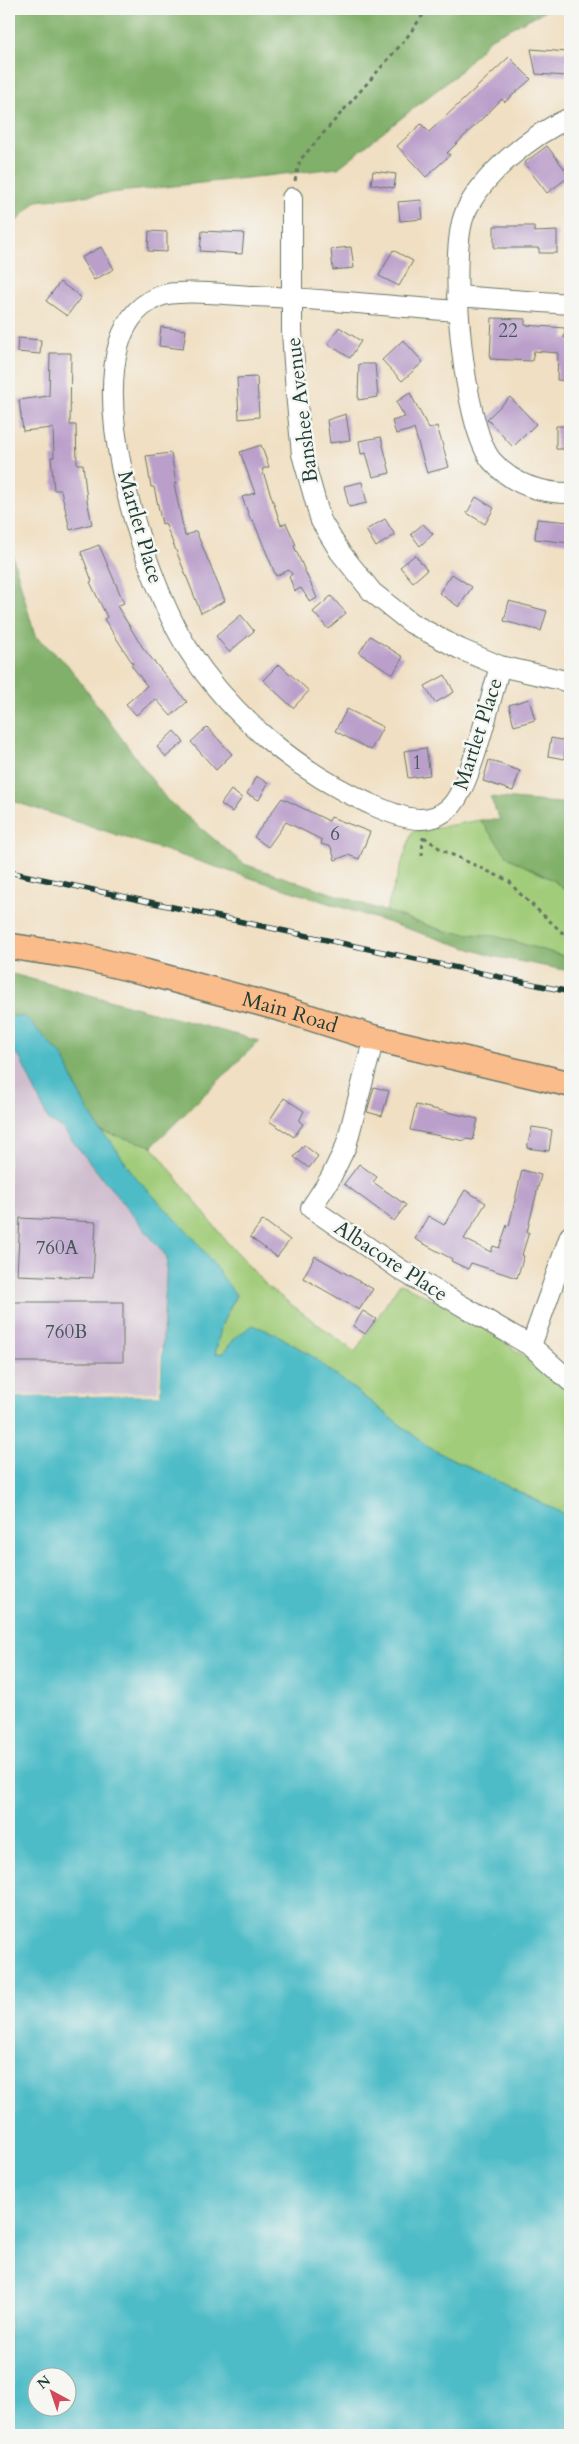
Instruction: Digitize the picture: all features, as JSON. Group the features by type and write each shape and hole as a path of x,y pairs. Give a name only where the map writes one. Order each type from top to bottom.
{"main road":[{"name":"Main Road","path":"9,946 82,957 145,972 283,1009 374,1038 570,1084"}],"street":[{"path":"570,118 546,130 523,147 475,195 464,215 458,238 457,304 473,419 484,450 505,474 521,484 552,493 570,493"},
{"name":"Banshee Avenue","path":"292,198 296,393 302,454 321,521 349,564 372,592 396,612 425,632 500,666 570,682"},
{"name":"Martlet Place","path":"500,666 469,774 460,795 447,811 423,828 346,793 297,762 237,709 187,649 167,610 139,541 117,446 113,393 119,342 131,318 151,300 177,293 457,304 570,304"},
{"name":"Albacore Place","path":"374,1038 346,1146 330,1179 311,1208 402,1270 531,1346"},
{"path":"570,1236 531,1346 570,1381"}],"path":[{"path":"292,198 300,160 405,40 427,9"},
{"path":"422,856 423,828"},
{"path":"423,828 442,850 510,881 518,892 564,934 570,937"}],"shaded area":[{"path":"9,1050 19,1056 49,1121 61,1126 167,1257 160,1395 9,1397"}],"green space":[{"path":"9,9 549,9 491,38 456,75 338,168 37,201 16,222 9,240"},
{"path":"9,543 35,636 67,664 167,800 244,864 447,932 495,936 570,958 570,971 492,956 9,800"},
{"path":"490,797 570,804 570,894 553,880 509,858 480,820 500,820"},
{"path":"480,820 509,858 553,880 570,894 570,958 495,936 447,932 386,911 412,832"},
{"path":"9,973 259,1041 152,1146 100,1131 78,1092 64,1058 25,1017 9,1016"},
{"path":"100,1131 152,1146 226,1241 268,1287 355,1352 400,1283 465,1316 533,1362 570,1394 570,1517 430,1448 310,1355 276,1334 236,1337 223,1353 215,1354 222,1324 236,1295 135,1177 110,1140"}],"water":[{"path":"9,1016 25,1017 64,1058 78,1092 100,1131 110,1140 135,1177 194,1238 236,1295 222,1324 215,1354 223,1353 236,1337 253,1325 276,1334 310,1355 430,1448 570,1517 570,2435 9,2435 9,1397 160,1395 167,1257 61,1127 49,1121 19,1056 9,1050"}],"pier":[{"path":"160,1349 162,1349 160,1395 9,1397 9,1395 158,1392"}],"building":[{"path":"531,49 567,52 566,76 536,74"},
{"path":"509,57 531,79 505,102 502,99 447,153 450,155 426,177 397,146 421,124 429,132"},
{"path":"547,146 570,176 547,193 524,163"},
{"path":"373,171 396,174 394,188 371,184"},
{"path":"421,200 423,219 400,221 398,202"},
{"path":"494,226 534,226 534,232 557,231 557,253 539,253 539,248 494,248"},
{"path":"149,231 167,232 167,252 148,251"},
{"path":"202,231 244,233 242,254 200,251"},
{"path":"101,247 114,269 94,280 81,258"},
{"path":"351,247 354,268 333,270 331,249"},
{"path":"393,250 413,261 399,286 379,276"},
{"path":"60,282 81,297 67,316 46,301"},
{"path":"492,318 525,319 525,325 565,328 564,338 570,338 570,381 557,380 558,353 534,351 532,361 490,359"},
{"path":"161,327 186,330 183,349 159,346"},
{"path":"339,327 361,341 350,358 328,344"},
{"path":"18,338 41,340 40,354 17,352"},
{"path":"403,340 423,362 402,381 382,360"},
{"path":"50,353 71,353 70,425 76,425 77,464 83,464 92,524 70,530 61,490 54,490 51,457 54,457 53,428 23,431 19,400 49,396"},
{"path":"359,364 375,364 378,397 358,400"},
{"path":"257,377 259,417 239,419 237,378"},
{"path":"410,393 429,429 437,426 449,467 427,473 414,429 396,434 392,421 405,417 396,402"},
{"path":"510,397 536,424 513,447 487,419"},
{"path":"346,414 350,440 330,443 327,420"},
{"path":"556,426 570,426 570,449 556,449"},
{"path":"381,437 390,473 373,477 366,453 361,454 359,441"},
{"path":"261,445 269,467 262,469 281,525 286,523 317,598 310,602 301,588 295,591 289,577 292,574 289,570 276,576 242,497 255,493 240,452"},
{"path":"171,453 176,484 174,484 185,536 196,531 225,601 201,613 165,523 162,524 154,487 151,487 146,456"},
{"path":"362,482 367,503 349,507 344,486"},
{"path":"476,497 494,508 485,524 467,513"},
{"path":"385,519 395,535 376,547 366,530"},
{"path":"537,519 570,522 570,543 535,539"},
{"path":"423,524 433,534 420,546 411,534"},
{"path":"99,545 124,603 117,606 143,648 187,702 171,716 156,699 136,715 126,704 147,686 131,665 133,664 104,619 107,617 90,582 92,581 81,552"},
{"path":"415,555 427,570 413,582 400,567"},
{"path":"452,574 472,587 459,607 439,593"},
{"path":"331,596 346,613 328,629 313,612"},
{"path":"509,601 547,611 541,631 504,621"},
{"path":"241,615 254,631 229,652 216,636"},
{"path":"370,636 403,657 393,674 359,653"},
{"path":"279,664 309,691 293,708 263,680"},
{"path":"445,675 454,692 435,703 425,686"},
{"path":"529,699 535,720 514,726 509,705"},
{"path":"347,709 383,727 371,750 335,731"},
{"path":"207,727 232,754 216,770 191,742"},
{"path":"174,731 184,742 166,757 157,747"},
{"path":"551,738 566,741 564,759 548,756"},
{"path":"426,748 430,775 408,778 404,751"},
{"path":"489,760 520,771 513,791 483,781"},
{"path":"256,776 268,783 259,800 247,794"},
{"path":"231,790 242,798 232,812 221,804"},
{"path":"282,798 329,821 331,817 370,832 359,859 348,855 335,860 331,847 321,844 322,840 286,822 268,847 254,837"},
{"path":"374,1087 389,1091 382,1116 367,1112"},
{"path":"284,1098 304,1111 299,1121 303,1124 294,1137 269,1121"},
{"path":"416,1105 478,1119 473,1140 466,1139 465,1141 410,1130"},
{"path":"532,1127 552,1130 549,1151 527,1148"},
{"path":"304,1145 318,1156 309,1168 294,1157"},
{"path":"359,1164 377,1177 373,1182 406,1205 394,1221 344,1184"},
{"path":"522,1170 541,1175 522,1255 524,1256 517,1278 471,1263 468,1269 415,1239 428,1216 444,1225 465,1190 486,1203 464,1239 491,1252 493,1246 499,1248 507,1225 509,1226"},
{"path":"20,1218 96,1222 93,1278 17,1275"},
{"path":"263,1220 290,1240 277,1257 250,1237"},
{"path":"315,1256 373,1289 359,1310 303,1278"},
{"path":"9,1302 123,1302 123,1362 9,1362"},
{"path":"363,1311 376,1319 365,1334 353,1326"}],"railway":[{"path":"9,872 570,992"}]}
